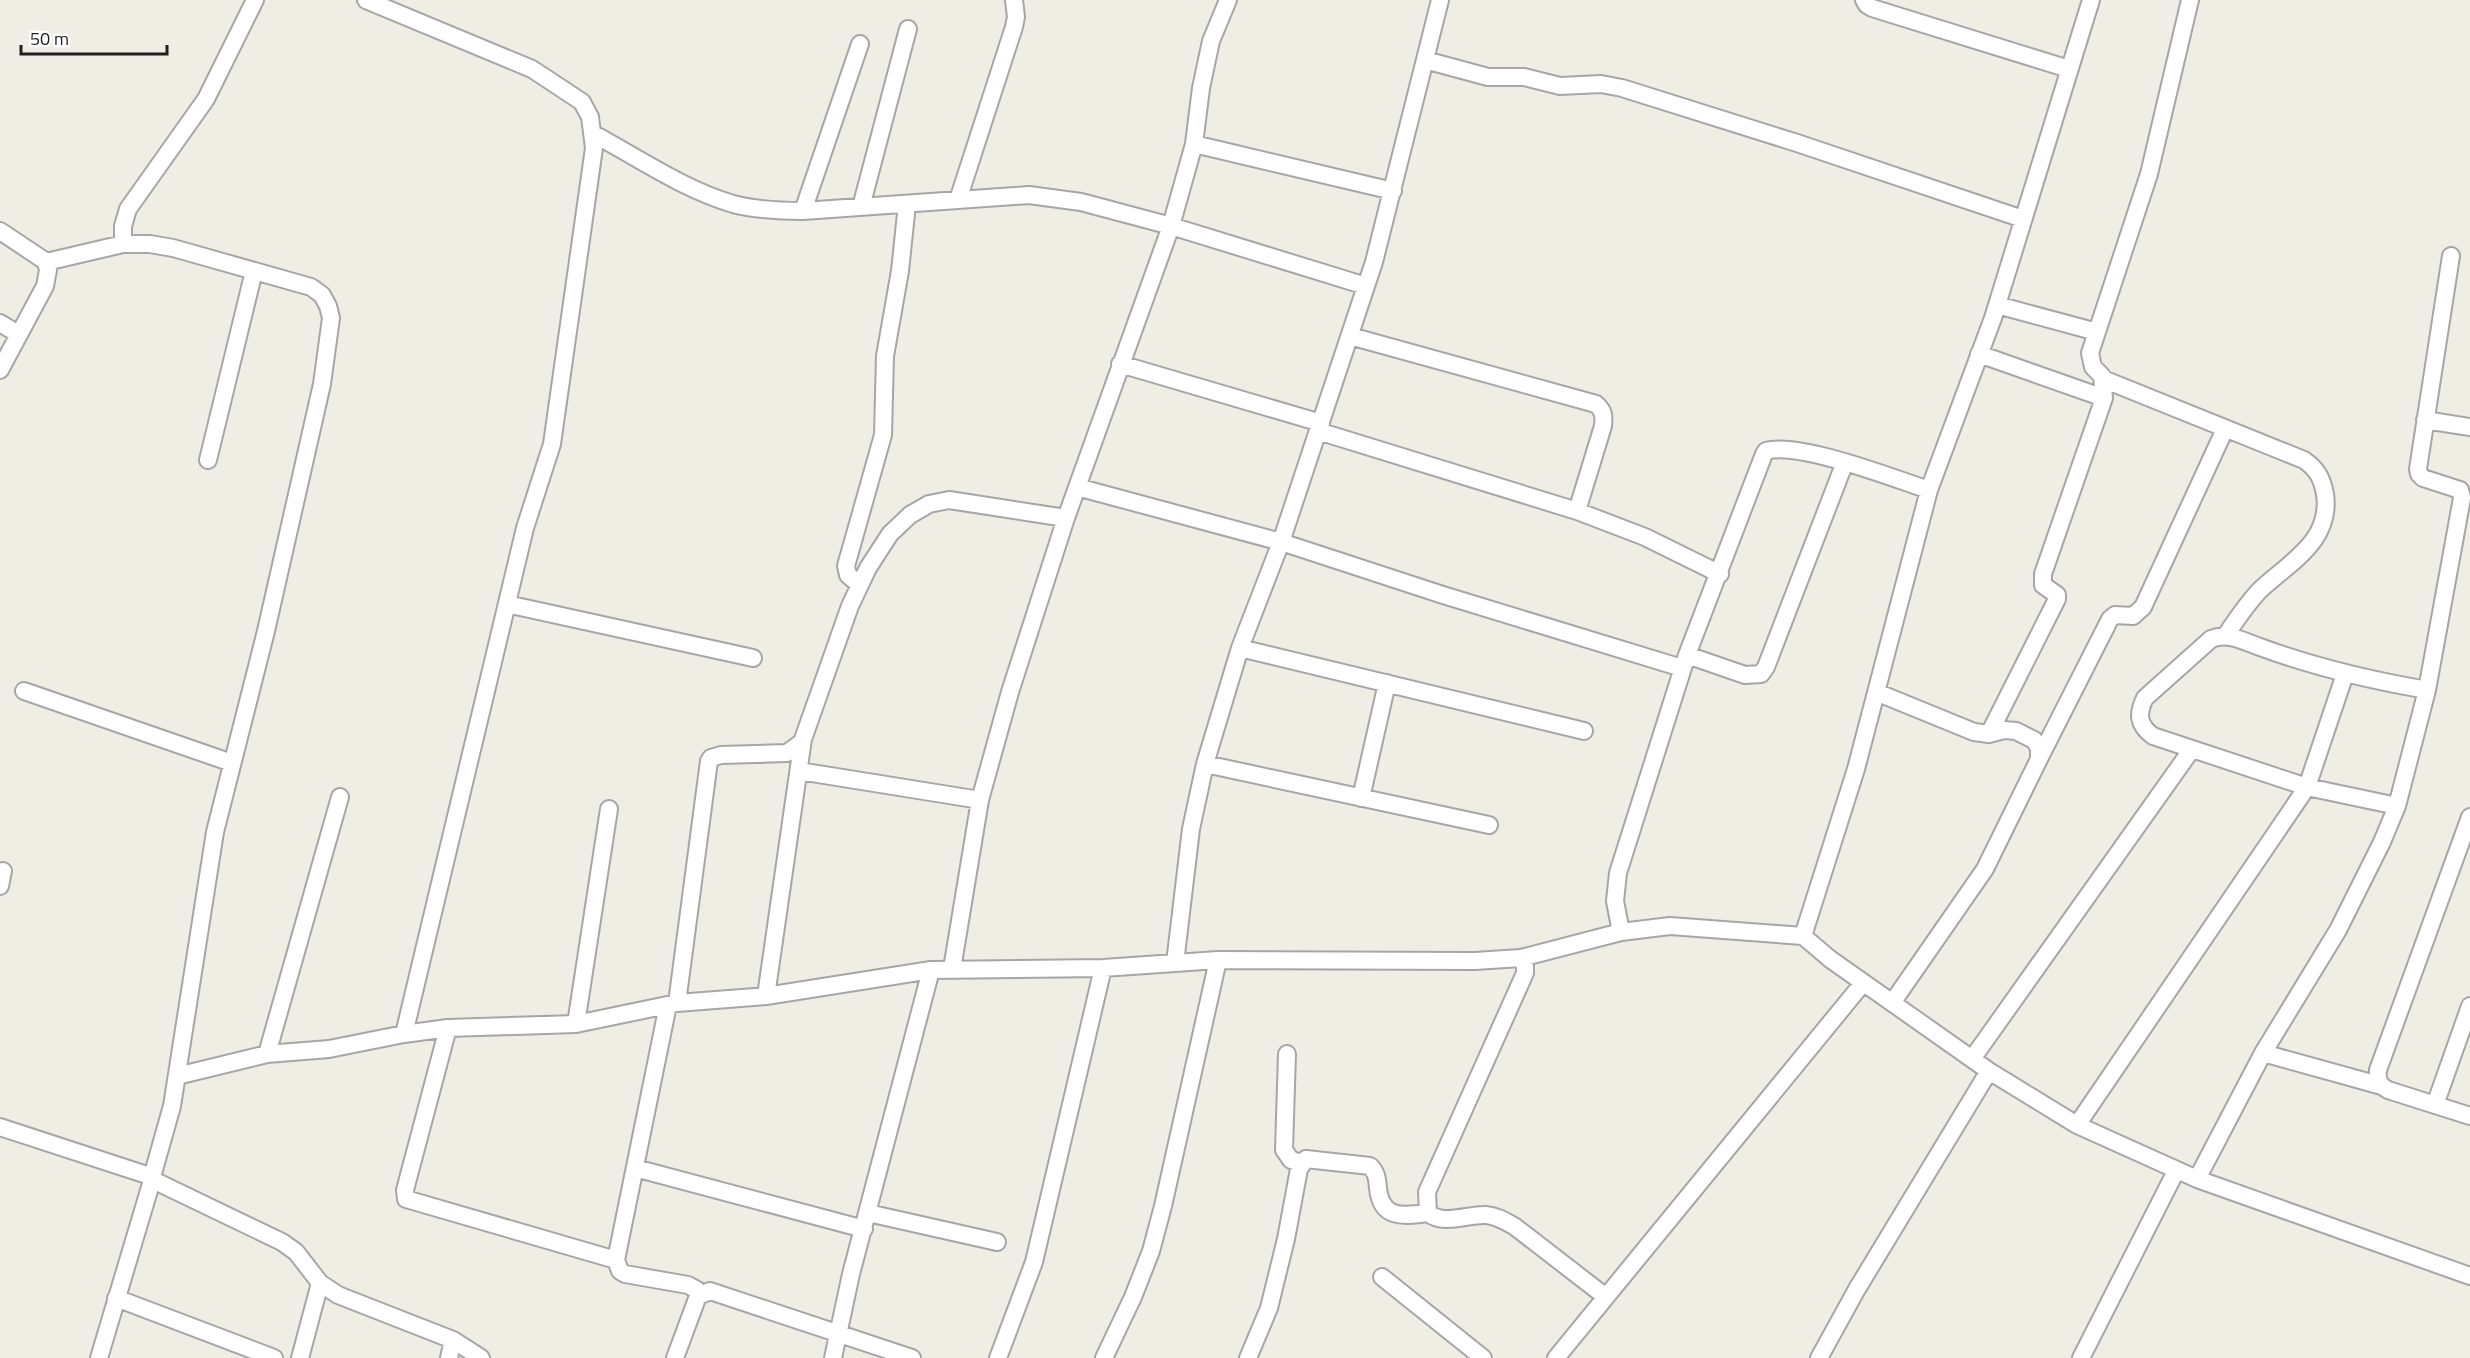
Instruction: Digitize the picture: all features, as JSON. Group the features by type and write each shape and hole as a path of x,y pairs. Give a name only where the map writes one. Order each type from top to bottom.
{"street":[{"path":"366,0 532,69 582,102 590,117 594,148 552,444 525,528 404,1034"},
{"path":"958,200 1014,27 1016,17 1014,0"},
{"path":"952,969 980,800 1010,692 1066,518 1171,226 1194,144 1201,88 1211,41 1228,0"},
{"path":"1175,963 1191,829 1205,764 1240,648 1281,542 1366,285 1393,191 1440,0"},
{"path":"1803,936 1856,769 1929,490 1997,305 2091,0"},
{"path":"1989,734 2057,599 2056,594 2043,585 2043,574 2104,398 2103,379 2091,361 2090,353 2149,174 2190,0"},
{"path":"1863,1 1872,8 2069,69"},
{"path":"123,244 123,226 128,208 206,99 250,2"},
{"path":"861,207 908,29"},
{"path":"803,211 861,44"},
{"path":"1425,60 1488,77 1524,77 1560,86 1601,84 1622,88 1797,143 2023,219"},
{"path":"592,133 699,192 736,204 775,211 803,211 1029,195 1081,202 1171,226 1366,285"},
{"path":"1194,144 1393,191"},
{"path":"860,585 848,575 846,566 883,435 883,375 900,271 907,204"},
{"path":"0,231 46,262 48,270 45,286 0,370"},
{"path":"46,262 123,244 150,244 173,248 310,287 322,295 331,318 322,384 266,631 215,832 177,1076 163,1143 99,1358"},
{"path":"2197,1179 2263,1053 2338,930 2382,842 2397,806 2427,690 2462,495 2460,490 2454,486 2423,478 2419,474 2418,462 2451,256"},
{"path":"208,460 254,271"},
{"path":"1997,305 2097,332"},
{"path":"0,323 18,334"},
{"path":"1350,336 1596,404 1602,409 1603,426 1577,511"},
{"path":"1979,354 2104,398"},
{"path":"1120,364 1577,511 1644,537 1720,574"},
{"path":"2103,379 2312,465 2319,473 2325,498 2322,526 2314,541 2303,555 2253,598 2226,635"},
{"path":"2425,420 2470,428"},
{"path":"1892,1003 1985,869 2110,619 2115,615 2133,616 2143,607 2225,429"},
{"path":"1621,932 1615,901 1618,873 1684,662 1766,451 1789,450 1845,462 1929,490"},
{"path":"1077,487 1281,542 1443,595 1684,662 1745,675 1761,674 1766,667 1845,462"},
{"path":"766,996 803,740 850,606 868,568 890,534 909,515 929,504 949,500 1066,518"},
{"path":"507,604 753,658"},
{"path":"2397,806 2307,787 2153,736 2143,729 2139,718 2140,708 2145,698 2211,639 2226,635 2345,674 2427,690"},
{"path":"1240,648 1584,731"},
{"path":"2077,1125 2307,787 2345,674"},
{"path":"1361,798 1387,684"},
{"path":"24,691 232,763"},
{"path":"1876,692 1974,732 1989,734 2004,730 2016,731 2034,740 2039,748 2039,759"},
{"path":"675,1358 698,1296 695,1287 626,1274 620,1271 616,1260 634,1168 673,1004 709,761 721,755 787,753 798,747 803,740"},
{"path":"1972,1059 2192,749"},
{"path":"1205,764 1489,825"},
{"path":"799,771 980,800"},
{"path":"267,1054 340,797"},
{"path":"576,1024 609,809"},
{"path":"2382,1086 2377,1078 2378,1070 2470,817"},
{"path":"177,1076 267,1054 321,1050 404,1034 448,1028 576,1024 673,1004 766,996 931,970 1103,968 1218,960 1475,961 1521,958 1621,932 1670,926 1803,936 1863,983 1989,1071 2077,1125 2197,1179 2470,1276"},
{"path":"1428,1213 1427,1192 1525,973 1525,966 1521,958"},
{"path":"1104,1358 1133,1297 1151,1251 1218,960"},
{"path":"998,1358 1034,1262 1103,968"},
{"path":"833,1358 931,970"},
{"path":"1556,1358 1863,983"},
{"path":"2435,1105 2470,1006"},
{"path":"448,1028 405,1190 406,1199 616,1260"},
{"path":"2263,1053 2382,1086 2470,1116"},
{"path":"1287,1054 1284,1150 1291,1160 1302,1163"},
{"path":"1819,1358 1857,1289 1989,1071"},
{"path":"0,1127 153,1179 282,1242 296,1252 320,1283 338,1295 453,1340 481,1358"},
{"path":"1248,1358 1269,1308 1302,1163 1306,1159 1370,1166 1377,1177 1379,1198 1386,1209 1396,1215 1428,1213 1434,1218 1444,1219 1478,1215 1501,1219 1606,1298"},
{"path":"634,1168 866,1221 998,1242"},
{"path":"2081,1358 2176,1170"},
{"path":"1382,1277 1484,1358"},
{"path":"300,1358 320,1283"},
{"path":"698,1296 710,1291 912,1358"},
{"path":"116,1298 274,1358"},
{"path":"448,1358 453,1340"}]}
